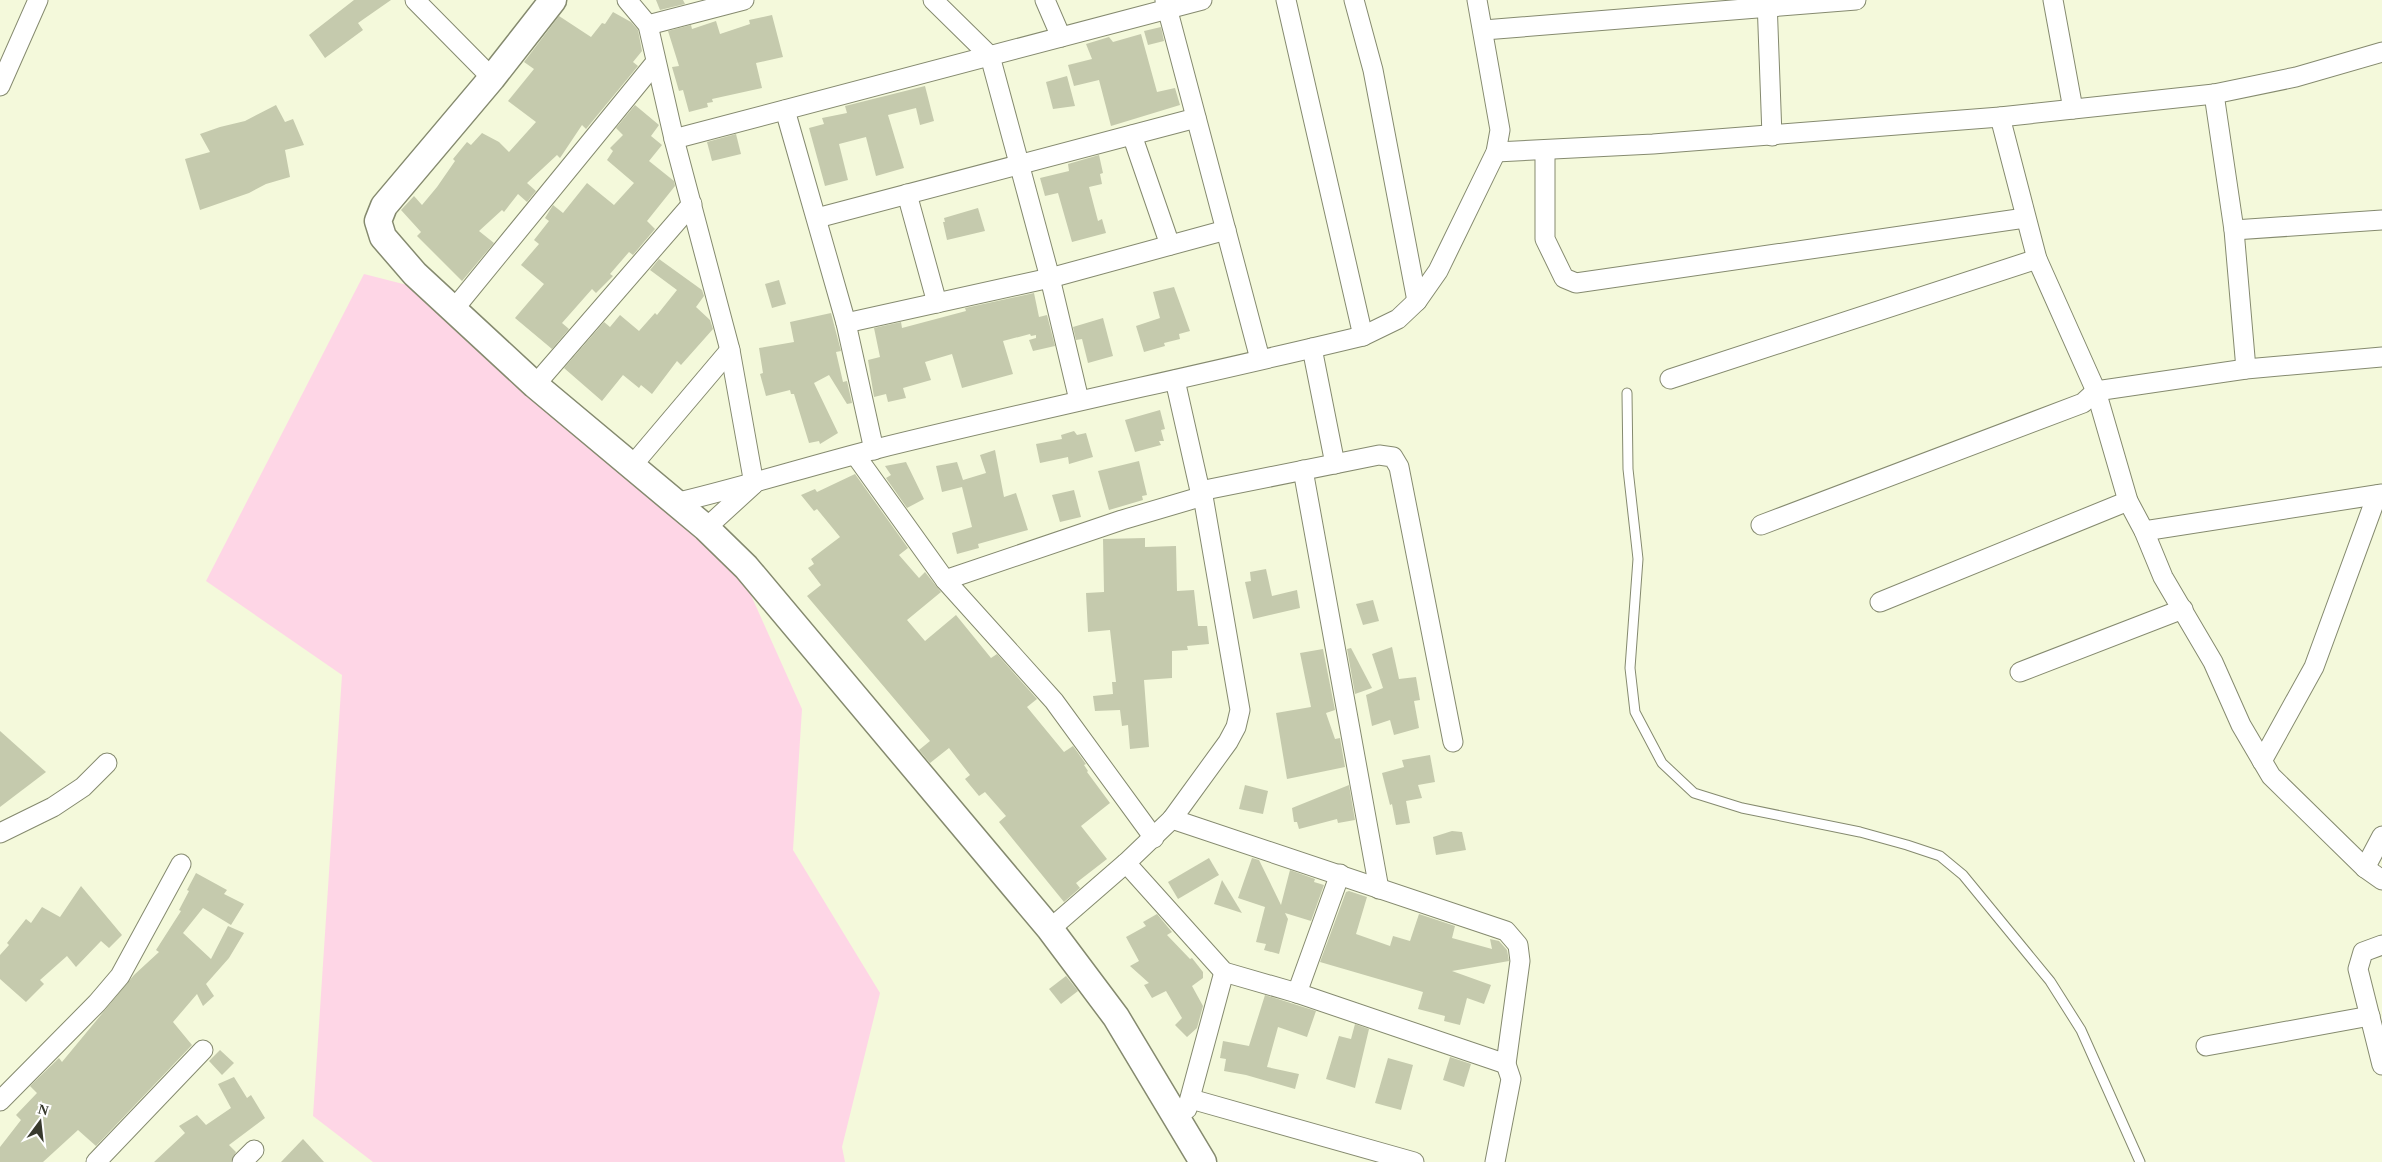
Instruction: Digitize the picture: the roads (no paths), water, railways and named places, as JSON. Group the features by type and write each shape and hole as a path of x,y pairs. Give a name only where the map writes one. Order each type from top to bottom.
{"street":[{"path":"0,86 38,0"},
{"path":"415,0 492,78"},
{"path":"553,0 492,78 384,206 378,221 383,237 415,274 535,385 706,528 746,567 1050,929 1116,1017 1182,1124 1203,1162"},
{"path":"627,0 648,25 655,63 674,139 730,350 754,484"},
{"path":"648,25 744,0"},
{"path":"933,0 990,56 1050,278 1079,400"},
{"path":"1044,0 1061,37"},
{"path":"674,139 1061,37 1167,4 1202,0"},
{"path":"1286,0 1363,336"},
{"path":"1354,0 1373,70 1417,301"},
{"path":"676,503 754,484 865,453 1079,400 1175,380 1363,336 1398,319 1417,301 1438,271 1496,152 1500,130 1484,30 1477,0"},
{"path":"1484,30 1767,4 1856,0"},
{"path":"2053,0 2073,109"},
{"path":"1167,4 1260,359"},
{"path":"1767,4 1772,136"},
{"path":"1496,152 1772,136 2000,117 2214,94 2296,77 2382,52"},
{"path":"454,310 655,63"},
{"path":"2214,94 2234,230 2246,369"},
{"path":"785,110 846,323 865,453 945,580 1054,701 1154,838"},
{"path":"2000,117 2037,259 2096,391 2128,501 2144,531 2163,577 2213,662 2237,717 2271,776 2365,868 2382,880"},
{"path":"817,218 1196,118"},
{"path":"1132,135 1170,245"},
{"path":"1545,150 1545,239 1564,278 1570,282 1593,282 2025,218"},
{"path":"907,194 938,303"},
{"path":"535,385 692,204"},
{"path":"2234,230 2382,220"},
{"path":"846,323 1050,278 1226,230"},
{"path":"1670,379 2037,259"},
{"path":"1312,348 1335,464"},
{"path":"631,467 730,350"},
{"path":"1761,525 2083,403 2096,391 2246,369 2382,357"},
{"path":"1050,929 1126,864 1172,819 1228,742 1236,727 1240,710 1201,493 1175,380"},
{"path":"945,580 1201,493 1379,455 1393,457 1399,467 1453,742"},
{"path":"1303,470 1379,889"},
{"path":"706,528 754,484"},
{"path":"2144,531 2380,494 2314,667 2262,761"},
{"path":"1880,602 2128,501"},
{"path":"2020,672 2183,609"},
{"path":"0,833 53,806 83,788 107,764"},
{"path":"1172,819 1506,931 1518,945 1520,960 1506,1064 1511,1079 1495,1162"},
{"path":"2365,868 2382,836"},
{"path":"0,1101 97,1003 120,976 181,864"},
{"path":"1126,864 1224,972 1297,993 1506,1064"},
{"path":"1297,993 1340,874"},
{"path":"2382,945 2363,952 2359,959 2358,969 2382,1066"},
{"path":"1182,1124 1191,1099 1224,972"},
{"path":"2206,1046 2370,1016"},
{"path":"96,1162 203,1050"},
{"path":"1191,1099 1414,1162"}],"lane":[{"path":"1627,393 1628,469 1638,559 1630,668 1635,712 1662,763 1694,793 1742,808 1860,832 1907,845 1940,856 1957,870 1992,908 2050,981 2081,1030 2140,1162"}]}
